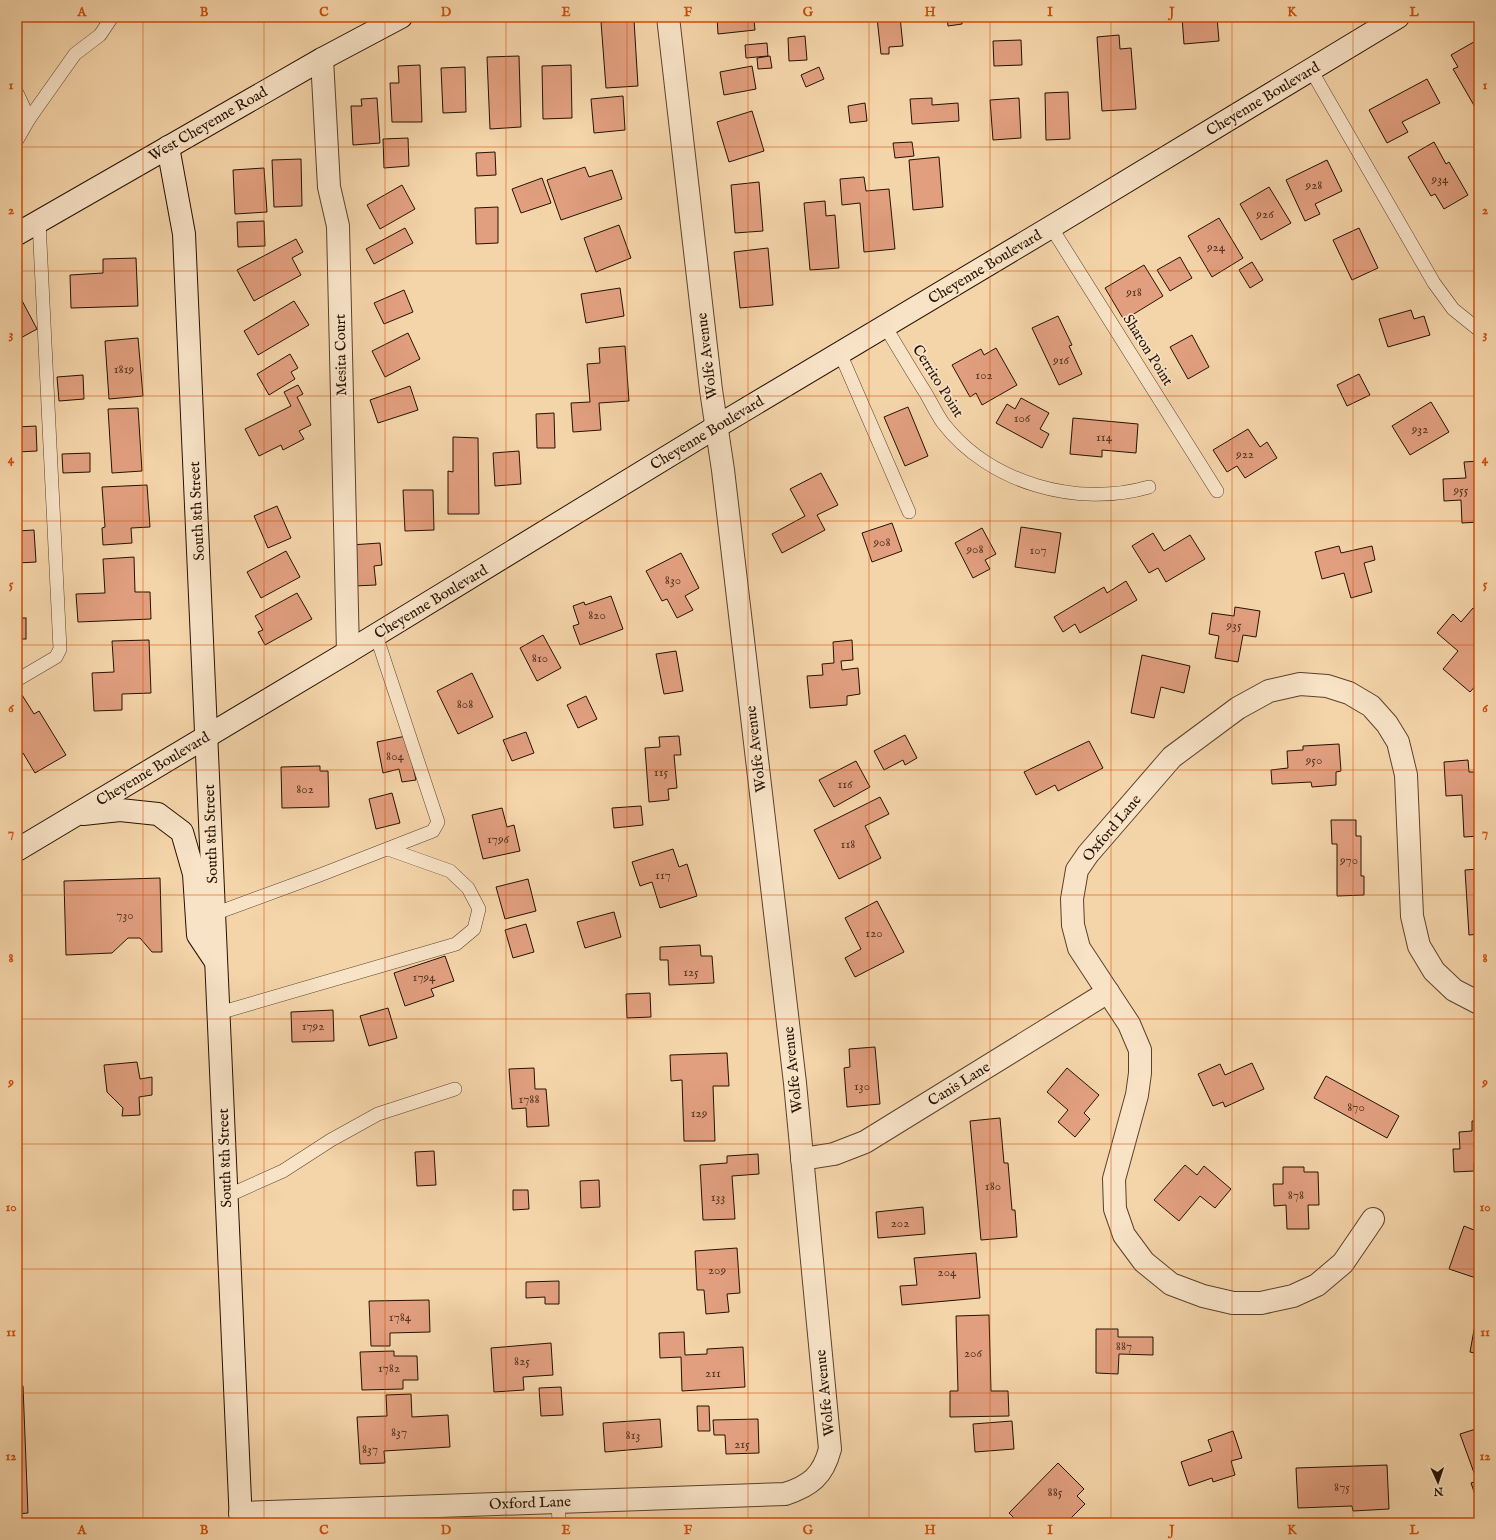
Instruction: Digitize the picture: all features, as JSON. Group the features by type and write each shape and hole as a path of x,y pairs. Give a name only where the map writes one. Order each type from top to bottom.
{"street":[{"name":"West Cheyenne Road","path":"17,234 322,59 401,17"},
{"name":"Wolfe Avenue","path":"668,17 716,427 723,470 742,627 795,1084 830,1449 826,1464 816,1477"},
{"name":"Cheyenne Boulevard","path":"18,849 348,652 716,427 1398,17"},
{"name":"Mesita Court","path":"322,59 329,187 338,226 348,652"},
{"name":"South 8th Street","path":"168,147 184,234 241,1518"},
{"name":"Oxford Lane","path":"1373,1219 1343,1263 1317,1285 1293,1296 1261,1303 1233,1303 1203,1296 1171,1284 1144,1262 1124,1236 1115,1209 1114,1179 1137,1095 1140,1073 1140,1050 1129,1024 1080,948 1073,925 1072,899 1077,870 1088,854 1172,757 1238,708 1268,691 1300,684 1327,686 1350,693 1371,706 1387,724 1398,742 1406,774 1412,916 1420,946 1434,971 1454,990 1479,1003"},
{"path":"76,815 120,810 158,814 182,832 194,874 198,935 216,962"},
{"name":"Canis Lane","path":"802,1159 834,1154 865,1142 1108,992"},
{"name":"Oxford Lane","path":"241,1518 559,1512 785,1494 803,1488 816,1477"}],"lane":[{"path":"17,140 29,119 75,54 100,35 112,17"},
{"path":"1311,70 1434,283 1453,309 1479,330"},
{"path":"17,94 29,119"},
{"path":"17,680 56,657 60,649 39,222"},
{"name":"Sharon Point","path":"1051,227 1217,491"},
{"name":"Cerrito Point","path":"885,326 943,423 968,449 992,466 1020,480 1046,489 1073,493 1103,495 1129,493 1149,487"},
{"path":"840,353 910,512"},
{"path":"214,914 433,831 438,822 376,635"},
{"path":"219,1013 456,944 474,929 478,909 468,888 450,871 388,849"},
{"path":"227,1196 283,1171 331,1140 378,1114 455,1089"}],"building":[{"path":"717,17 770,17 770,19 754,20 755,30 718,34"},
{"path":"900,17 903,46 889,47 889,54 881,54 877,18"},
{"path":"947,17 962,17 962,24 948,26"},
{"path":"1182,17 1217,17 1219,41 1184,44"},
{"path":"1238,17 1286,17 1238,20"},
{"path":"634,20 638,86 606,88 601,22"},
{"path":"1119,35 1120,49 1131,48 1136,109 1102,111 1097,37"},
{"path":"805,36 807,60 789,61 788,38"},
{"path":"1479,39 1479,114 1453,69 1458,67 1451,55"},
{"path":"1021,40 1022,65 994,66 993,41"},
{"path":"767,43 768,56 746,58 745,45"},
{"path":"519,56 521,127 490,129 487,57"},
{"path":"770,56 772,68 758,69 757,58"},
{"path":"420,65 422,122 392,122 390,83 399,83 398,66"},
{"path":"571,65 572,118 543,119 542,66"},
{"path":"752,66 756,89 724,95 720,72"},
{"path":"465,67 466,112 443,113 441,68"},
{"path":"819,67 824,79 806,87 801,75"},
{"path":"1427,79 1440,103 1402,122 1408,132 1387,143 1369,110"},
{"path":"1068,92 1070,139 1046,140 1045,93"},
{"path":"623,96 625,130 594,133 591,99"},
{"path":"377,98 380,143 353,145 351,106 362,106 361,99"},
{"path":"932,98 932,105 958,103 959,121 912,124 910,99"},
{"path":"1019,98 1021,138 993,140 990,100"},
{"path":"865,103 867,121 850,123 848,106"},
{"path":"752,111 764,151 729,162 717,122"},
{"path":"408,138 409,166 384,168 383,139"},
{"path":"912,142 914,156 895,158 893,143"},
{"path":"1434,142 1446,164 1449,162 1468,195 1444,209 1435,194 1431,196 1408,157"},
{"path":"495,152 496,175 477,176 476,153"},
{"path":"939,157 943,207 913,210 909,160"},
{"path":"301,159 302,206 274,207 272,160"},
{"path":"1327,160 1342,191 1315,204 1320,214 1305,221 1286,180"},
{"path":"585,167 589,177 612,170 622,199 561,220 547,180"},
{"path":"264,168 267,212 235,214 233,170"},
{"path":"864,177 866,191 889,189 895,249 864,252 860,203 842,205 840,179"},
{"path":"542,178 551,203 521,213 512,189"},
{"path":"759,182 763,231 735,233 731,185"},
{"path":"402,185 415,209 380,229 367,205"},
{"path":"1269,187 1291,223 1261,240 1240,204"},
{"path":"825,201 826,216 835,215 839,268 810,270 804,203"},
{"path":"498,207 498,243 476,244 475,208"},
{"path":"1219,218 1243,258 1212,277 1188,236"},
{"path":"264,221 265,246 238,247 237,222"},
{"path":"619,225 631,258 596,272 584,238"},
{"path":"405,228 413,243 374,264 366,249"},
{"path":"1359,228 1378,268 1352,280 1333,240"},
{"path":"296,239 303,252 292,258 301,275 254,301 237,270"},
{"path":"768,248 773,305 740,308 734,252"},
{"path":"1180,257 1192,278 1170,291 1157,270"},
{"path":"136,258 138,306 71,308 70,275 103,273 103,259"},
{"path":"1252,262 1263,280 1250,288 1239,270"},
{"path":"1144,265 1163,296 1124,320 1105,288"},
{"path":"620,288 624,316 586,323 581,294"},
{"path":"404,290 413,312 384,324 374,303"},
{"path":"19,295 37,329 17,340 17,296"},
{"path":"294,301 309,325 258,355 244,331"},
{"path":"1411,310 1414,319 1424,316 1430,335 1388,347 1379,319"},
{"path":"1058,316 1072,345 1069,346 1082,374 1059,385 1032,328"},
{"path":"408,333 420,359 385,377 372,351"},
{"path":"1192,335 1209,367 1188,379 1170,347"},
{"path":"138,338 143,396 109,399 105,341"},
{"path":"625,346 629,401 599,403 601,430 573,432 571,403 590,402 587,364 600,363 599,348"},
{"path":"996,348 1017,385 982,405 976,393 970,397 952,365 981,349 984,355"},
{"path":"290,354 298,368 291,372 295,379 269,395 257,374"},
{"path":"1359,374 1370,395 1347,406 1337,385"},
{"path":"83,375 84,399 59,401 57,377"},
{"path":"298,385 303,394 297,397 311,425 299,431 304,439 283,450 281,445 259,456 245,429 291,406 284,392"},
{"path":"410,386 418,410 378,423 370,400"},
{"path":"1021,398 1049,413 1040,429 1049,434 1042,448 996,423 1007,404 1015,409"},
{"path":"1431,402 1449,432 1410,455 1392,426"},
{"path":"908,407 928,456 905,466 884,417"},
{"path":"138,408 142,471 112,473 108,409"},
{"path":"554,413 555,448 537,448 536,414"},
{"path":"1073,418 1138,424 1136,453 1102,450 1102,457 1070,454"},
{"path":"36,426 37,451 17,452 17,427"},
{"path":"1248,429 1260,447 1267,442 1277,458 1245,478 1237,466 1227,472 1213,450"},
{"path":"453,437 478,438 479,514 448,514 448,471 453,472"},
{"path":"519,451 521,484 495,486 493,453"},
{"path":"90,453 90,472 63,473 62,454"},
{"path":"1479,461 1479,522 1462,523 1461,500 1444,501 1443,479 1466,478 1464,462"},
{"path":"821,473 838,505 817,515 825,530 782,553 772,534 805,516 790,489"},
{"path":"147,485 150,527 131,528 132,543 103,545 102,528 105,527 102,487"},
{"path":"403,490 433,490 434,530 405,531"},
{"path":"277,506 291,538 268,548 254,516"},
{"path":"892,523 902,551 872,562 862,533"},
{"path":"1021,527 1061,533 1055,573 1015,567"},
{"path":"982,528 996,554 985,560 990,569 973,578 955,543"},
{"path":"34,530 36,562 17,563 17,531"},
{"path":"1153,533 1164,551 1190,535 1205,559 1166,582 1158,568 1149,573 1132,546"},
{"path":"380,543 382,565 374,566 376,585 354,586 351,545"},
{"path":"1339,546 1341,553 1372,546 1375,560 1364,563 1372,592 1351,598 1344,573 1322,579 1315,552"},
{"path":"286,551 300,577 261,598 247,572"},
{"path":"681,553 699,588 685,596 693,610 677,618 667,599 662,601 646,571"},
{"path":"134,557 135,592 150,592 151,619 78,622 76,594 105,593 103,559"},
{"path":"1126,581 1137,600 1080,633 1075,624 1063,632 1054,617 1104,587 1107,593"},
{"path":"297,593 312,619 265,645 258,632 263,630 255,616"},
{"path":"611,596 623,629 580,645 573,626 579,624 573,606 584,602 585,605"},
{"path":"1235,607 1260,611 1256,637 1243,635 1238,662 1215,658 1219,636 1209,634 1212,613 1234,616"},
{"path":"1473,608 1479,613 1479,662 1476,665 1479,668 1479,682 1470,692 1443,669 1458,651 1437,633 1453,614 1461,622"},
{"path":"17,618 26,618 26,639 17,639"},
{"path":"543,635 561,668 537,681 520,648"},
{"path":"149,640 151,693 122,694 122,710 94,711 92,673 114,672 112,641"},
{"path":"852,640 853,660 841,661 842,670 858,668 860,694 847,696 847,705 810,708 807,676 823,675 822,664 834,663 833,642"},
{"path":"676,651 683,691 664,694 656,654"},
{"path":"1142,655 1190,666 1184,693 1161,687 1154,718 1131,713"},
{"path":"472,673 493,717 458,734 437,691"},
{"path":"22,695 34,714 39,711 66,755 35,773 23,753 19,755 17,752 17,697"},
{"path":"586,696 597,719 578,728 567,705"},
{"path":"526,732 534,753 512,761 503,740"},
{"path":"905,735 917,758 905,765 903,760 884,770 874,751"},
{"path":"406,736 416,780 402,782 399,769 383,773 377,742"},
{"path":"679,736 681,755 674,755 677,788 668,789 669,800 649,802 645,748 660,747 659,737"},
{"path":"1089,741 1103,768 1058,791 1055,785 1036,795 1024,772"},
{"path":"1339,744 1341,771 1336,772 1336,785 1312,787 1311,782 1272,784 1271,770 1288,768 1287,751 1303,750 1303,746"},
{"path":"1468,760 1469,772 1479,772 1479,836 1464,837 1462,795 1446,796 1444,762"},
{"path":"856,761 870,787 834,807 819,780"},
{"path":"320,766 320,771 328,771 329,807 282,808 281,767"},
{"path":"392,793 400,823 376,829 369,799"},
{"path":"880,797 889,814 865,826 881,858 839,879 814,830"},
{"path":"641,806 643,825 614,828 612,808"},
{"path":"502,808 507,827 514,825 520,851 483,859 472,815"},
{"path":"1331,820 1356,820 1356,836 1361,836 1361,876 1364,876 1364,895 1337,896 1337,844 1332,844"},
{"path":"673,849 679,867 687,864 697,896 660,908 652,882 640,886 632,862"},
{"path":"1479,869 1479,934 1469,935 1465,870"},
{"path":"160,878 162,952 152,952 140,938 128,938 112,953 66,955 64,881"},
{"path":"528,879 536,911 505,919 496,887"},
{"path":"877,901 904,952 855,977 845,958 861,949 845,918"},
{"path":"614,912 621,937 585,948 577,922"},
{"path":"526,924 534,952 513,958 505,930"},
{"path":"700,945 701,956 712,956 714,983 669,985 668,960 660,960 660,947"},
{"path":"445,956 454,981 431,989 434,996 405,1006 394,973"},
{"path":"650,993 651,1017 627,1018 626,994"},
{"path":"388,1008 397,1038 369,1046 360,1016"},
{"path":"333,1010 334,1041 292,1042 291,1012"},
{"path":"875,1047 880,1104 847,1107 844,1068 850,1067 849,1049"},
{"path":"727,1053 729,1086 713,1086 715,1141 684,1141 682,1080 671,1081 670,1055"},
{"path":"137,1062 140,1079 152,1077 152,1095 139,1097 140,1115 122,1116 123,1108 107,1092 104,1065"},
{"path":"1252,1063 1264,1089 1225,1107 1223,1102 1213,1106 1198,1074 1220,1064 1225,1075"},
{"path":"534,1068 535,1089 546,1089 549,1126 527,1127 526,1108 512,1109 509,1069"},
{"path":"1067,1068 1099,1095 1084,1113 1090,1119 1075,1137 1058,1122 1068,1110 1047,1092"},
{"path":"1326,1076 1399,1116 1387,1138 1314,1098"},
{"path":"1000,1118 1004,1163 1008,1163 1012,1210 1015,1210 1017,1237 981,1240 970,1121"},
{"path":"1472,1121 1479,1121 1479,1163 1474,1163 1474,1171 1454,1172 1453,1149 1460,1149 1459,1132 1472,1131"},
{"path":"434,1151 436,1185 417,1186 415,1152"},
{"path":"758,1154 759,1174 732,1176 735,1219 703,1220 700,1165 727,1163 727,1156"},
{"path":"1185,1165 1197,1175 1204,1166 1231,1189 1215,1208 1200,1196 1179,1221 1154,1200"},
{"path":"1283,1167 1304,1167 1304,1172 1318,1172 1319,1205 1308,1205 1309,1229 1287,1229 1286,1205 1274,1206 1273,1184 1283,1184"},
{"path":"599,1180 600,1207 581,1208 580,1181"},
{"path":"513,1190 528,1190 529,1209 513,1210"},
{"path":"923,1207 925,1234 878,1238 876,1212"},
{"path":"1464,1226 1479,1232 1479,1279 1449,1269"},
{"path":"737,1248 740,1293 727,1294 729,1312 706,1314 704,1290 697,1290 695,1251"},
{"path":"976,1253 980,1298 902,1305 900,1286 917,1285 914,1258"},
{"path":"559,1281 559,1304 545,1304 545,1297 526,1298 526,1282"},
{"path":"429,1300 430,1332 390,1333 390,1346 371,1346 369,1301"},
{"path":"1479,1308 1479,1354 1470,1352"},
{"path":"989,1315 991,1391 1008,1391 1009,1416 950,1417 950,1391 958,1391 956,1316"},
{"path":"1096,1329 1118,1329 1118,1337 1153,1337 1153,1355 1119,1354 1118,1374 1096,1373"},
{"path":"684,1332 685,1355 707,1354 707,1349 743,1347 745,1387 682,1391 681,1357 660,1358 659,1333"},
{"path":"551,1343 553,1375 523,1377 524,1390 494,1392 491,1348"},
{"path":"394,1351 394,1356 417,1356 418,1380 403,1380 403,1389 362,1390 360,1352"},
{"path":"1479,1363 1479,1379 1477,1378"},
{"path":"23,1386 28,1513 17,1514 17,1387"},
{"path":"561,1387 563,1415 541,1416 539,1388"},
{"path":"411,1394 412,1417 448,1415 450,1447 384,1451 385,1463 360,1464 357,1417 387,1416 386,1395"},
{"path":"697,1406 709,1406 710,1431 698,1431"},
{"path":"660,1419 662,1447 605,1452 603,1423"},
{"path":"758,1419 759,1453 726,1454 725,1435 714,1435 713,1420"},
{"path":"1012,1421 1014,1449 975,1452 973,1424"},
{"path":"1479,1428 1479,1506 1471,1483 1477,1481 1460,1434"},
{"path":"1233,1431 1242,1458 1231,1461 1235,1475 1213,1482 1212,1478 1189,1486 1181,1462 1212,1451 1208,1440"},
{"path":"1058,1463 1084,1489 1077,1496 1085,1504 1066,1523 1048,1523 1044,1518 1039,1523 1019,1523 1009,1513"},
{"path":"1387,1465 1389,1509 1353,1511 1352,1506 1298,1508 1296,1468"}]}
